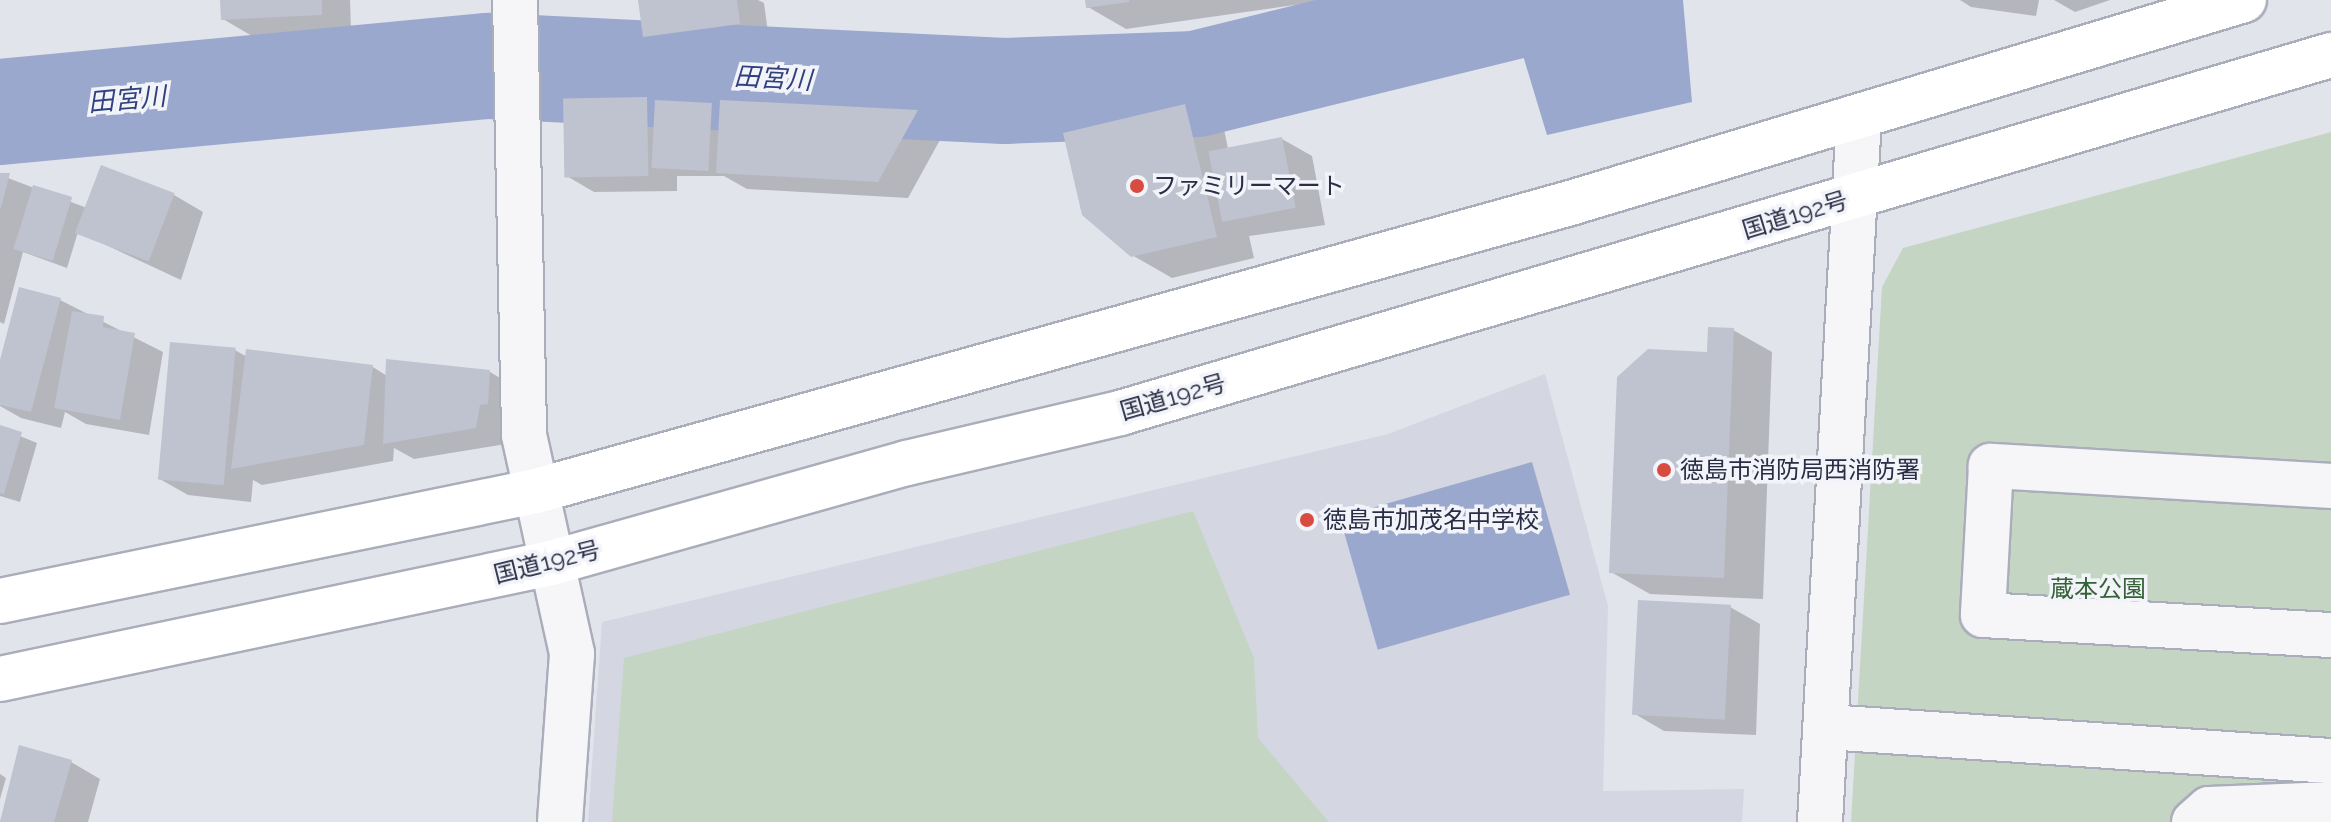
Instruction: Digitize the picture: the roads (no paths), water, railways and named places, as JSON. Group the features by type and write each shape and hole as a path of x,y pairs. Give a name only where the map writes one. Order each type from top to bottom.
{"highway":[{"path":"0,601 536,491 1567,204 2244,0"},
{"name":"国道192号","path":"0,679 551,563 907,463 1120,413 1592,277 2331,55"}],"street":[{"path":"515,21 524,435 572,654 560,822"},
{"path":"1820,822 1859,117"},
{"path":"2331,486 1991,466 1983,615 2331,635"},
{"path":"1827,727 2331,761"},
{"path":"2194,822 2209,809 2331,804"}],"water":[{"path":"1428,0 1683,0 1692,102 1547,135 1521,49 1299,81 1294,23"},
{"path":"1532,462 1570,595 1378,650 1340,517"}],"waterway":[{"name":"田宮川","path":"0,112 489,66 1004,91 1196,84 1538,0"},
{"path":"476,37 489,66"}],"place":[{"name":"ファミリーマート","path":"1137,186"},
{"name":"徳島市消防局西消防署","path":"1664,470"},
{"name":"徳島市加茂名中学校","path":"1307,520"}],"park label":[{"name":"蔵本公園","path":"2098,589"}]}
